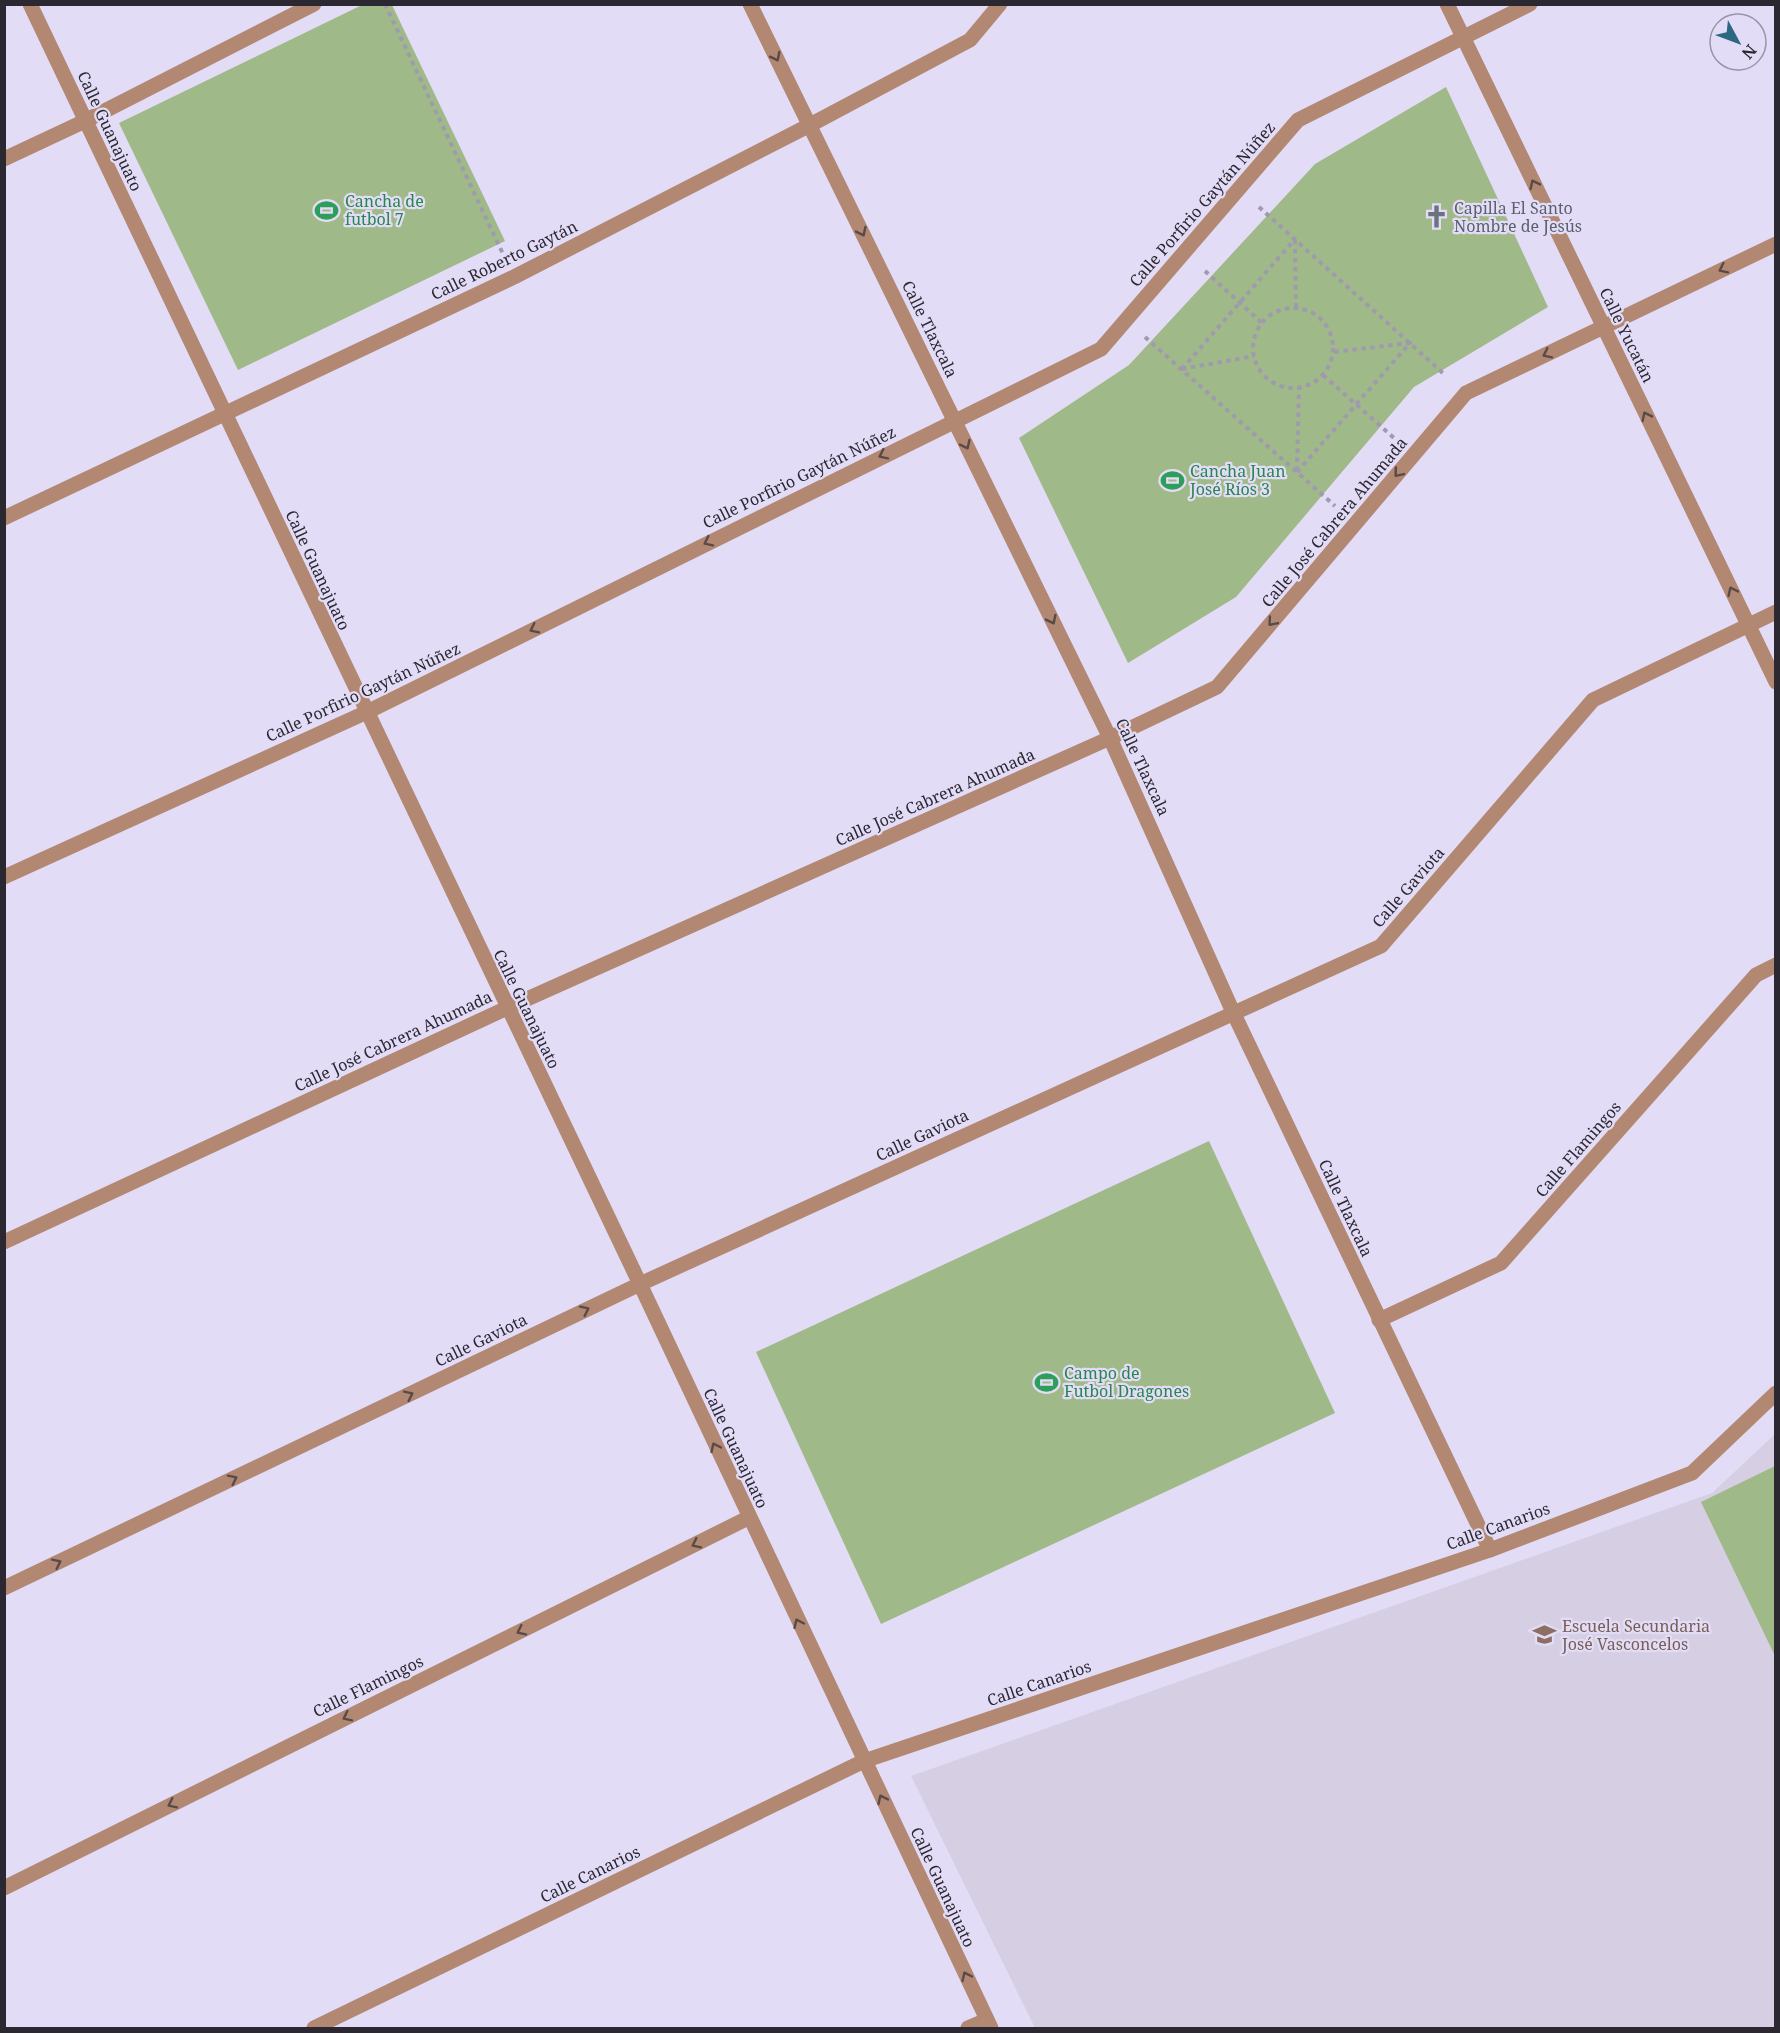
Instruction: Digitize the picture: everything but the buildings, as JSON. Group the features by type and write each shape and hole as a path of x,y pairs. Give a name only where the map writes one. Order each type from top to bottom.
{"street":[{"name":"Calle Guanajuato","path":"30,4 640,1284 748,1518 989,2024"},
{"path":"4,159 85,121 314,4"},
{"name":"Calle Tlaxcala","path":"750,4 1110,738 1233,1012 1490,1550"},
{"name":"Calle Roberto Gaytán","path":"4,518 514,277 810,125 969,40 1000,4"},
{"name":"Calle Yucatán","path":"1447,4 1776,681"},
{"name":"Calle Porfirio Gaytán Núñez","path":"4,877 367,712 1101,349 1298,120 1530,4"},
{"name":"Calle José Cabrera Ahumada","path":"4,1242 507,1008 1110,738 1217,687 1466,393 1776,244"},
{"name":"Calle Gaviota","path":"4,1588 640,1284 1381,946 1593,700 1776,612"},
{"name":"Calle Flamingos","path":"1379,1320 1501,1263 1756,975 1776,965"},
{"name":"Calle Canarios","path":"314,2028 864,1761 1490,1550 1692,1473 1776,1393"},
{"name":"Calle Flamingos","path":"4,1887 748,1518"},
{"path":"968,2028 989,2024"}],"path":[{"path":"385,4 514,277"},
{"path":"1239,189 1466,393"},
{"path":"1182,369 1295,239"},
{"path":"1295,239 1296,308"},
{"path":"1184,252 1262,323"},
{"path":"1296,308 1308,311 1327,327 1333,352 1323,375 1299,388 1272,382 1262,374 1254,356 1255,334 1262,323 1272,314 1296,308"},
{"path":"1126,320 1355,524"},
{"path":"1333,352 1410,343"},
{"path":"1297,472 1410,343"},
{"path":"1182,369 1254,356"},
{"path":"1323,375 1413,456"},
{"path":"1297,472 1299,388"}],"shaded area":[{"name":"Escuela Secundaria José Vasconcelos","path":"1775,1434 1775,2028 1035,2028 911,1776 1712,1493"}],"green space":[{"name":"Cancha de futbol 7","path":"364,4 392,5 505,241 238,370 119,123"},
{"path":"1446,87 1548,307 1414,387 1236,597 1128,663 1019,438 1129,365 1315,164"},
{"name":"Campo de Futbol Dragones","path":"1209,1141 1335,1413 881,1624 756,1352"},
{"path":"1775,1466 1775,1656 1701,1502"}],"place":[{"name":"Cancha de futbol 7","path":"327,210"},
{"name":"Capilla El Santo Nombre de Jesús","path":"1436,217"},
{"name":"Cancha Juan José Ríos 3","path":"1172,480"},
{"name":"Campo de Futbol Dragones","path":"1046,1382"},
{"name":"Escuela Secundaria José Vasconcelos","path":"1544,1635"}]}
